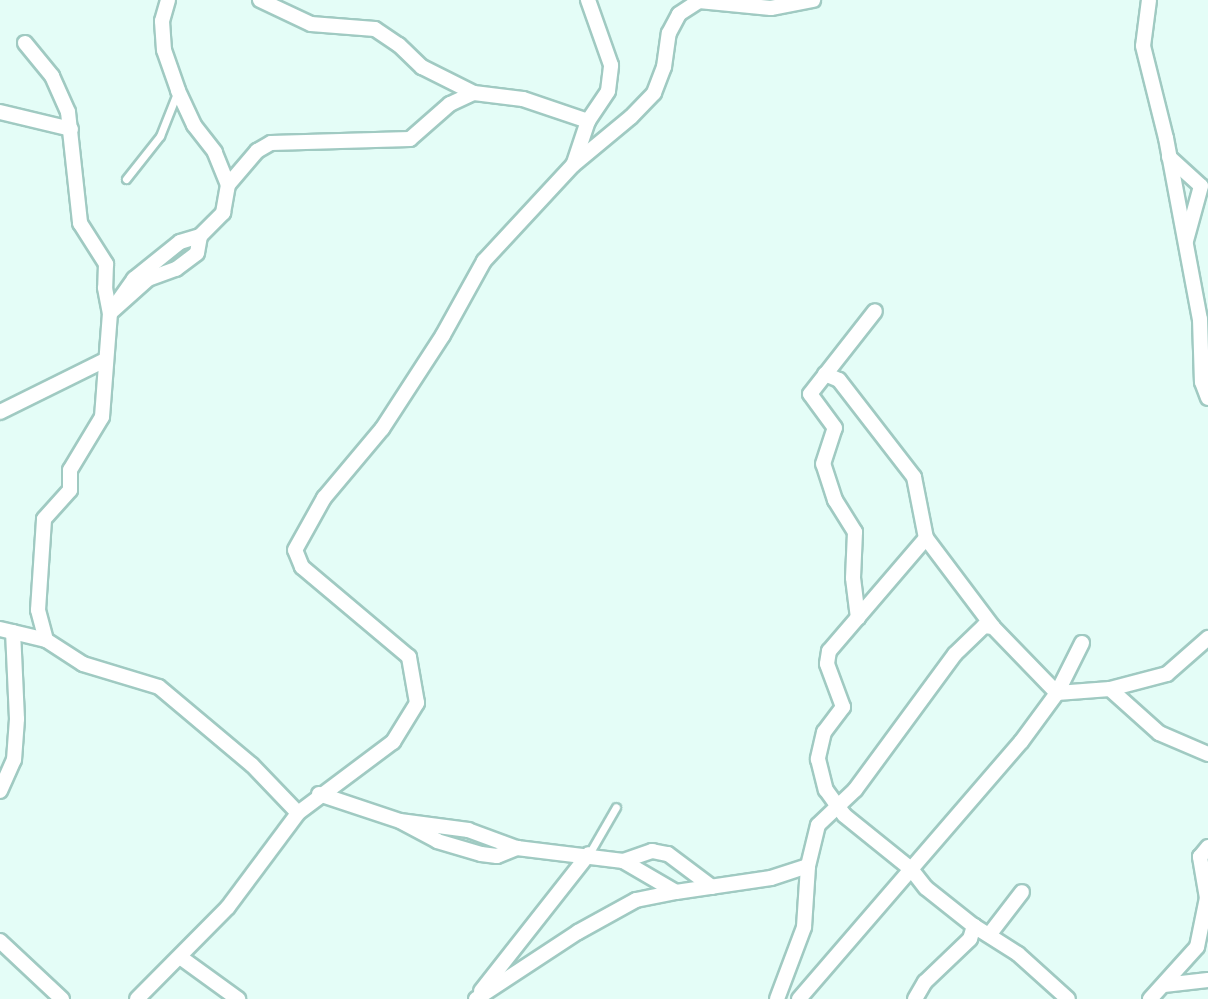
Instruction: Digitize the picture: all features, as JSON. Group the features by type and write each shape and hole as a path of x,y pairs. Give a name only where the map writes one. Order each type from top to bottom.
{"street":[{"path":"168,0 162,21 164,50 178,90 194,125 215,152 228,185"},
{"path":"260,0 311,24 375,29 399,45 422,68 474,93 523,99 588,121"},
{"path":"573,165 588,121 608,91 611,65 588,0"},
{"path":"137,999 228,907 298,813 319,794 393,742 417,702 409,657 302,567 295,550 324,498 382,429 484,261 573,165 631,117 654,93 664,67 669,33 679,14 699,1 771,8 813,0"},
{"path":"1149,0 1143,46 1170,157 1200,319 1202,382 1208,398"},
{"path":"25,43 52,76 68,111 80,223 106,264 105,288 110,313 102,417 70,470 70,490 44,519 38,610 46,640"},
{"path":"110,313 134,279 180,242 200,236 223,213 228,185 257,151 271,143 410,139 450,104 474,93"},
{"path":"0,112 70,129"},
{"path":"1170,157 1201,186 1185,242"},
{"path":"110,313 148,279 183,263 197,253 200,236"},
{"path":"158,260 183,263"},
{"path":"858,618 853,578 855,532 835,500 823,464 835,428 810,394 875,311"},
{"path":"0,412 105,360"},
{"path":"825,374 839,380 914,477 926,538 993,627 1057,693"},
{"path":"926,538 829,651 827,664 843,707 824,732 818,759 826,790 844,816 911,869 926,888 974,926 1018,954 1068,999"},
{"path":"777,999 804,927 808,866 818,825 836,804 855,790 955,654 984,626 993,627"},
{"path":"0,791 14,760 17,719 7,631 46,640 83,664 159,687 252,765 298,813"},
{"path":"1057,693 1110,689 1167,674 1208,638"},
{"path":"799,999 1021,742 1057,693 1082,643"},
{"path":"1110,689 1159,733 1208,754"},
{"path":"319,794 400,821 437,841 481,854 497,856 517,848"},
{"path":"400,821 449,825 517,848 589,854 623,861 676,892"},
{"path":"1150,999 1197,947 1207,898 1200,857 1208,847"},
{"path":"623,861 652,851 668,854 712,887"},
{"path":"475,999 589,854"},
{"path":"475,999 578,932 636,900 712,887 735,880 771,878 808,866"},
{"path":"989,935 1022,892"},
{"path":"915,999 925,982 970,939 974,926"},
{"path":"0,941 62,999"},
{"path":"180,957 238,999"},
{"path":"1164,985 1208,980"}],"lane":[{"path":"126,179 160,136 178,90"},
{"path":"589,854 616,807"}]}
